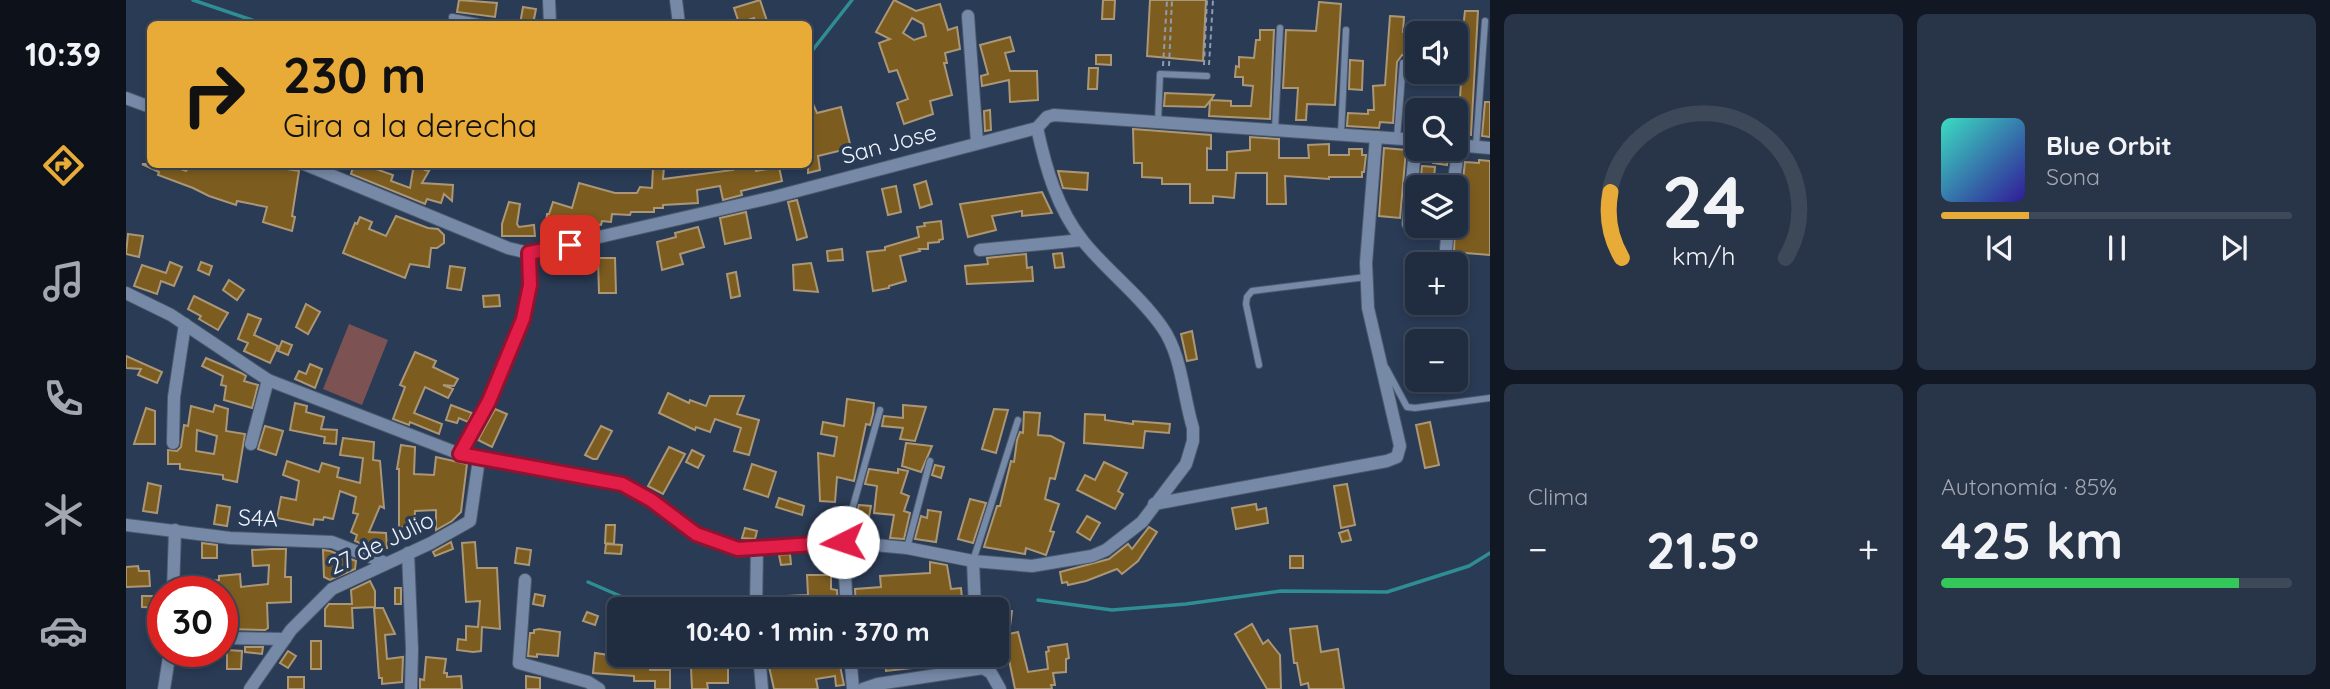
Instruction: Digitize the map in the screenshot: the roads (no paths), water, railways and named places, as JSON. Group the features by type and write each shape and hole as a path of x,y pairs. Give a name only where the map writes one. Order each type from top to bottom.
{"street":[{"path":"549,0 550,21"},
{"path":"676,0 679,21"},
{"path":"968,16 977,142"},
{"path":"126,98 147,106"},
{"name":"San Jose","path":"314,168 508,248 529,253 774,197 1037,128 1047,117 1054,115 1405,139"},
{"path":"126,293 184,324 268,380 460,454 622,484 651,500 696,534 738,549 843,542 907,548 973,561 1032,566 1092,556 1106,550 1142,522 1186,464 1193,441 1192,428 1172,344 1162,326 1082,240 1059,204 1046,167 1037,128"},
{"path":"1154,504 1397,457 1400,446 1375,348 1368,308 1366,276 1376,137"},
{"path":"1468,146 1490,148"},
{"path":"1446,248 1447,238"},
{"path":"980,250 1082,240"},
{"path":"460,454 489,401 523,319 530,285 529,253"},
{"path":"173,443 174,397 184,324"},
{"path":"251,444 268,380"},
{"name":"27 de Julio","path":"250,689 285,639 332,589 470,521 479,459"},
{"name":"S4A","path":"126,525 230,538 332,542 386,563"},
{"path":"174,576 175,530"},
{"path":"843,542 846,597"},
{"path":"757,548 757,597"},
{"path":"408,553 411,689"},
{"path":"973,561 974,597"},
{"path":"525,580 519,663 588,682 599,689"},
{"path":"238,638 285,639"},
{"path":"164,689 167,667"},
{"path":"759,667 762,689"},
{"path":"851,667 853,689"},
{"path":"863,689 954,667"},
{"path":"986,667 999,684 999,689"}],"lane":[{"path":"452,17 473,21"},
{"path":"1476,146 1485,21"},
{"path":"1275,129 1280,28"},
{"path":"1341,134 1346,30"},
{"path":"1397,138 1403,63"},
{"path":"1158,122 1160,74 1205,76"},
{"path":"1259,365 1247,304 1247,297 1252,291 1366,276"},
{"path":"1375,348 1407,407 1490,398"},
{"path":"843,542 880,410"},
{"path":"973,561 1018,419"},
{"path":"907,548 930,461"}],"waterway":[{"path":"193,0 255,21"},
{"path":"812,51 852,0"},
{"path":"1038,600 1112,610 1186,604 1281,591 1387,592 1469,566 1490,553"},
{"path":"588,582 622,597"}]}
